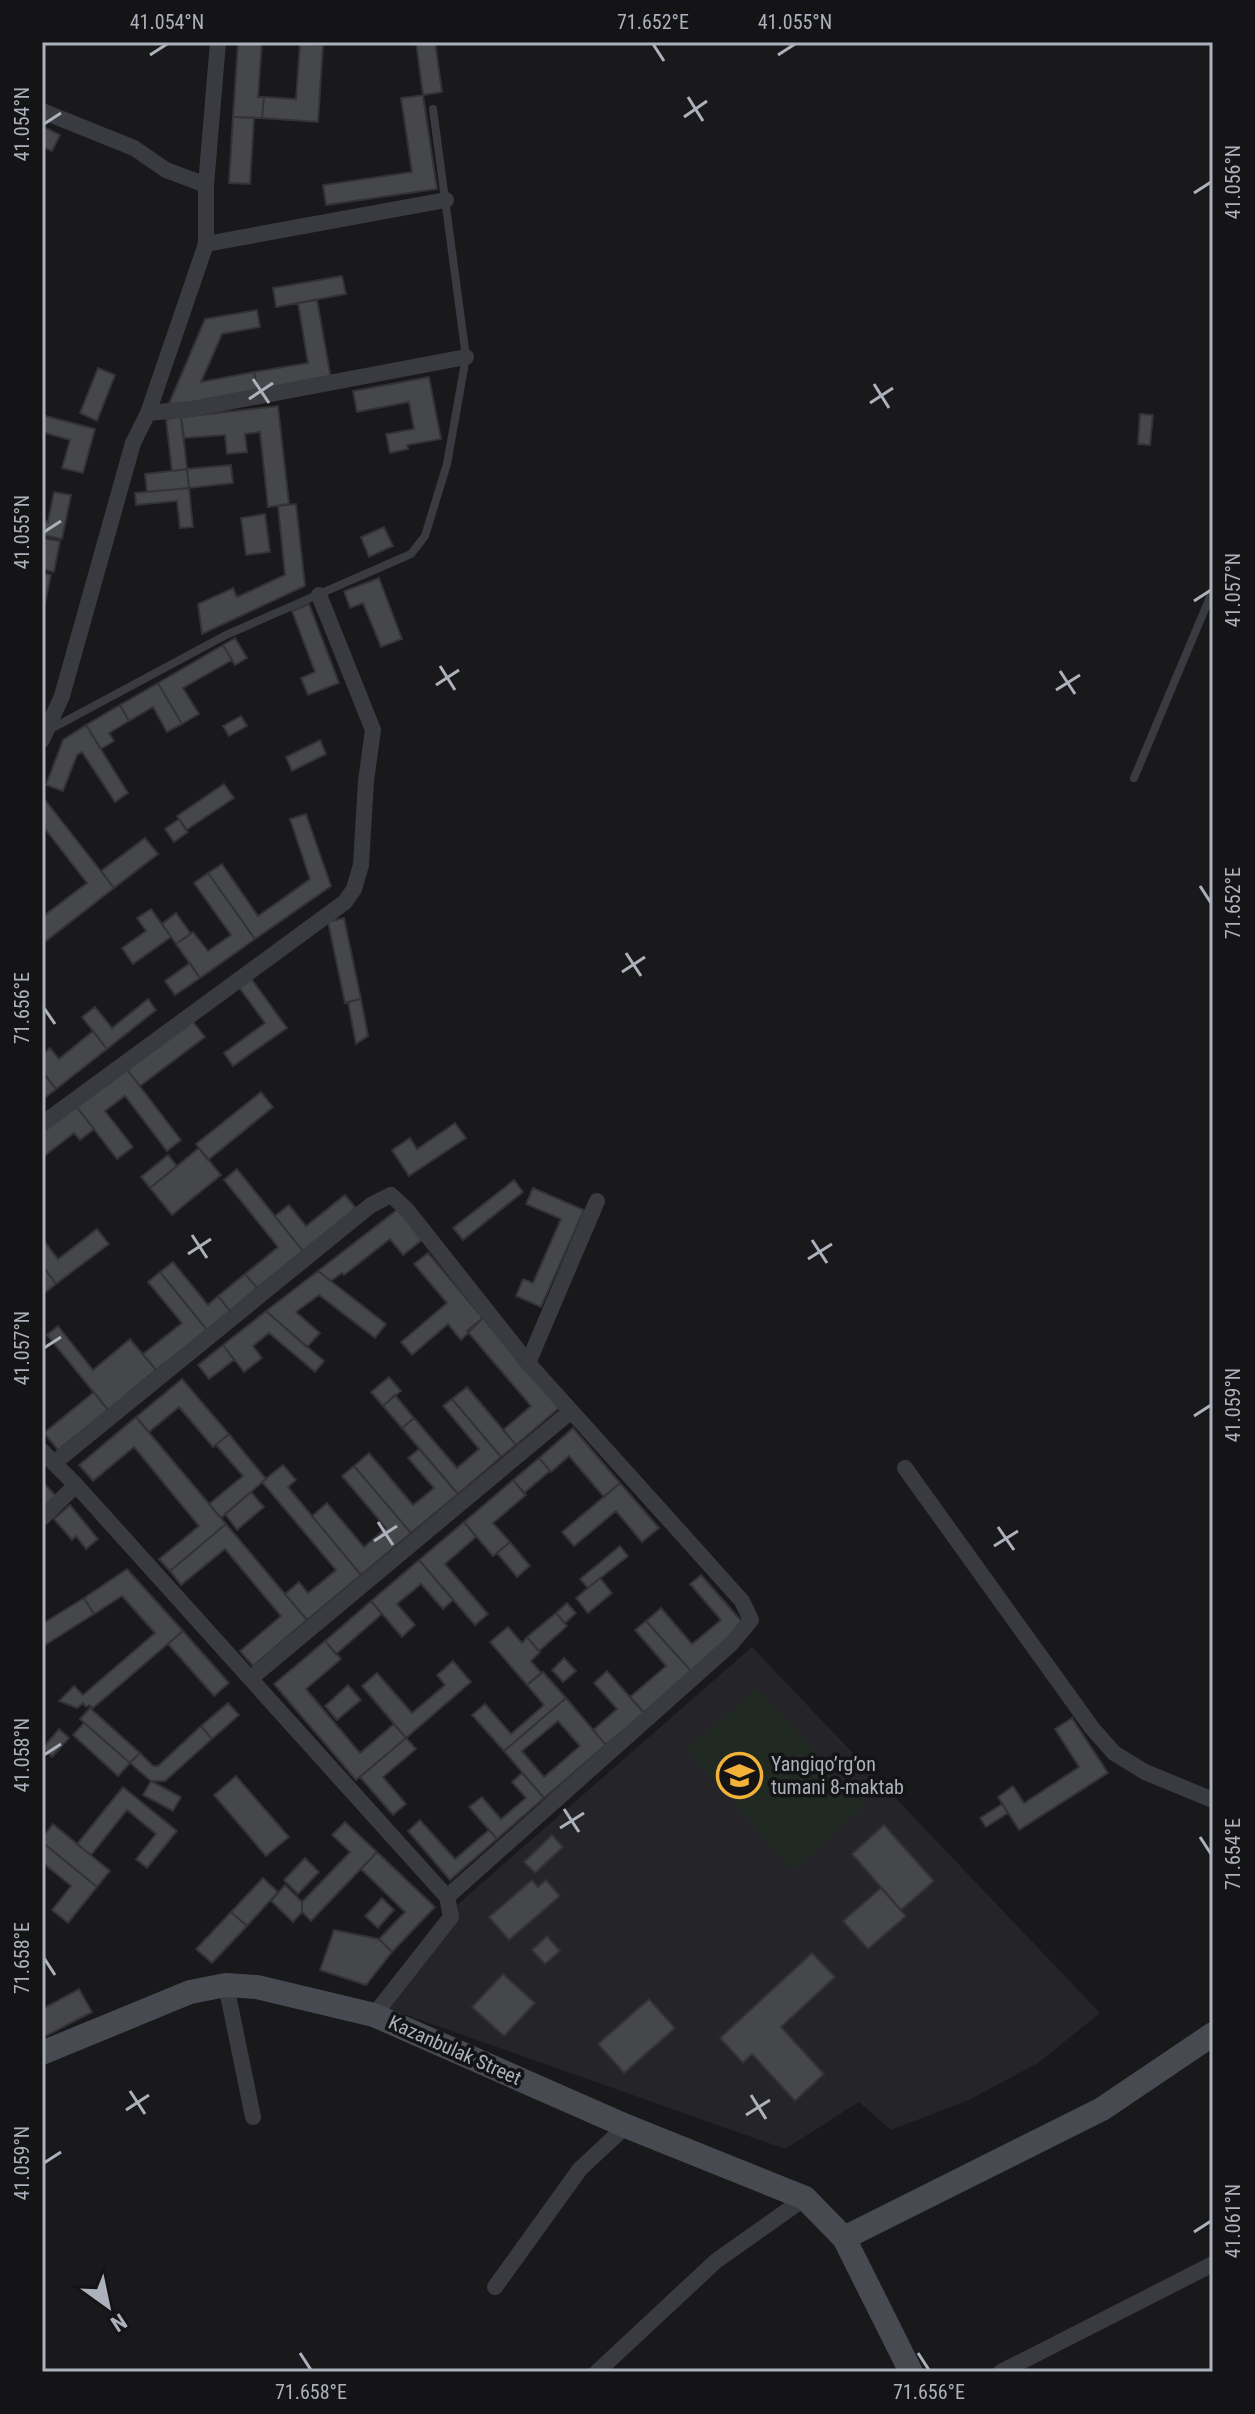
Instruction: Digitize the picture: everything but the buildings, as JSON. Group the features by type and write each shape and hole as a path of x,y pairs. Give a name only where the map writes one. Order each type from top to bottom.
{"main road":[{"name":"Kazanbulak Street","path":"42,2053 190,1992 226,1985 257,1987 374,2015 626,2126 805,2198 844,2238 911,2372"},
{"path":"844,2238 1102,2109 1213,2034"}],"street":[{"path":"44,736 62,696 133,443 148,413 206,244 206,185 218,42"},
{"path":"42,111 134,148 166,170 206,185"},
{"path":"206,244 446,200"},
{"path":"148,413 191,409 466,357"},
{"path":"42,1124 345,902 354,889 361,865 366,781 373,730 319,595"},
{"path":"374,2015 451,1917 447,1897 48,1457 371,1205 391,1195 407,1210 570,1412 742,1601 751,1620 731,1644 447,1897"},
{"path":"528,1363 597,1201"},
{"path":"251,1678 570,1412"},
{"path":"905,1468 1092,1728 1114,1753 1145,1772 1213,1800"},
{"path":"42,1518 76,1485"},
{"path":"226,1985 253,2117"},
{"path":"495,2287 580,2169 626,2126"},
{"path":"597,2372 716,2261 805,2198"},
{"path":"1001,2372 1213,2264"}],"lane":[{"path":"44,736 226,635 411,554 425,536 447,464 466,357 433,109"},
{"path":"1134,778 1213,590"}],"shaded area":[{"name":"Yangiqo’rg’on tumani 8-maktab","path":"752,1647 1100,2013 1038,2063 969,2100 891,2130 859,2102 785,2149 378,2005 458,1904"},
{"path":"757,1688 864,1807 793,1870 687,1750"}],"place":[{"name":"Yangiqo’rg’on tumani 8-maktab","path":"740,1775"}]}
